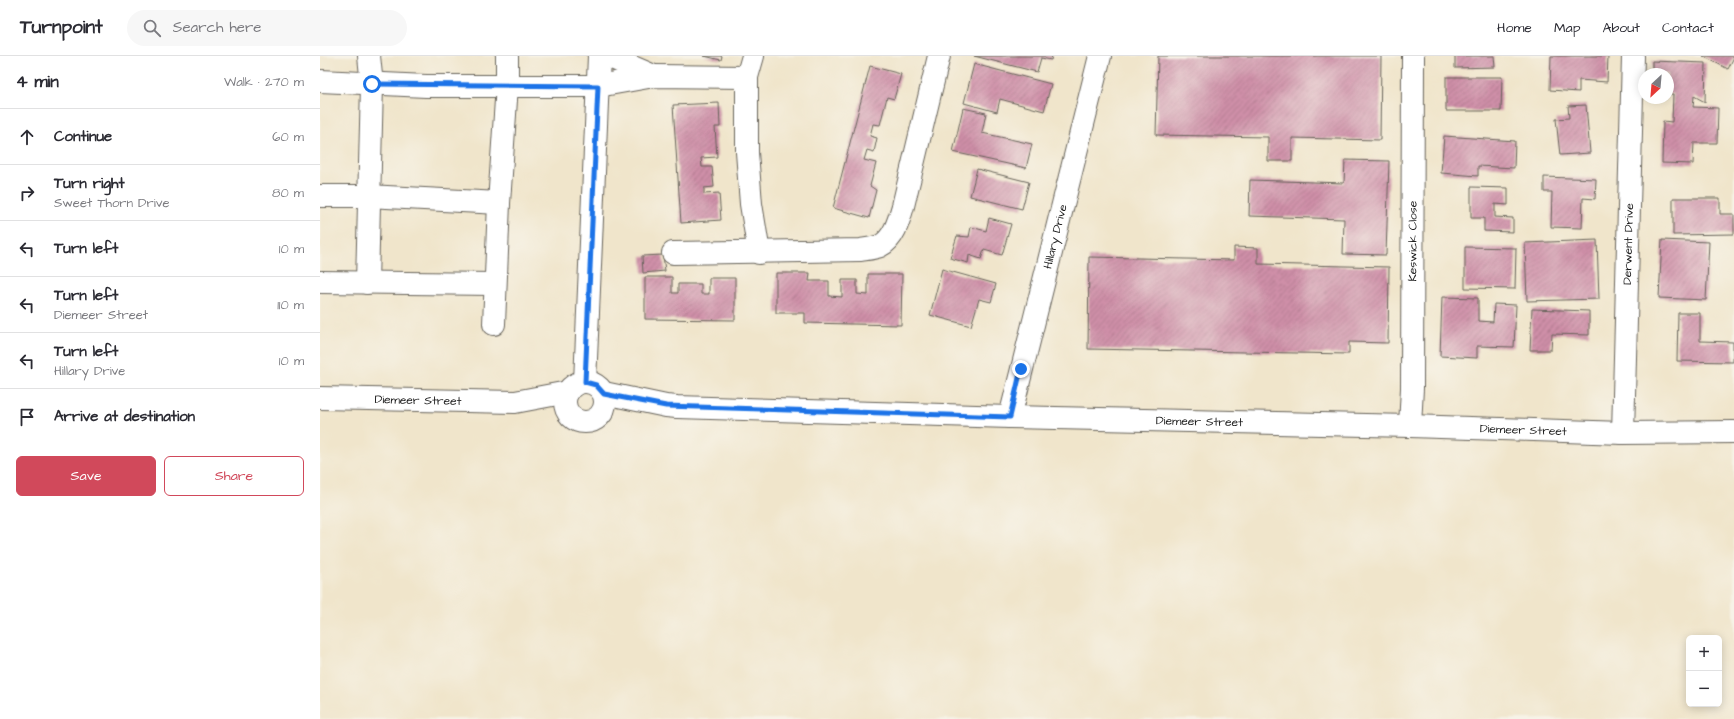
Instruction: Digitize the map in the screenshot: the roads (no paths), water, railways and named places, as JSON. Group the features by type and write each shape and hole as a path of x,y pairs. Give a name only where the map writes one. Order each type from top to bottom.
{"street":[{"path":"367,283 372,84 369,56"},
{"path":"494,324 499,203 507,85 507,56"},
{"path":"576,387 596,385 604,394 605,406 600,417 593,422 584,423 576,421 570,416 565,404 576,387 599,56"},
{"path":"607,56 654,76"},
{"path":"753,56 747,77 747,152 751,204 759,253"},
{"path":"672,253 759,253 861,250 880,246 890,236 897,224 903,206 940,56"},
{"name":"Hillary Drive","path":"1010,417 1100,56"},
{"name":"Keswick Close","path":"1410,426 1412,388 1412,56"},
{"name":"Derwent Drive","path":"1623,433 1632,56"},
{"path":"320,81 372,84 598,86 654,76 747,77"},
{"path":"320,196 368,196 499,203"},
{"path":"320,282 495,284"},
{"name":"Diemeer Street","path":"515,402 576,387"},
{"name":"Diemeer Street","path":"604,394 666,406 1010,417 1410,426 1623,433 1721,434 1734,432"},
{"name":"Diemeer Street","path":"320,398 515,402 570,416"},
{"name":"Diemeer Street","path":"600,417 666,406"}]}
